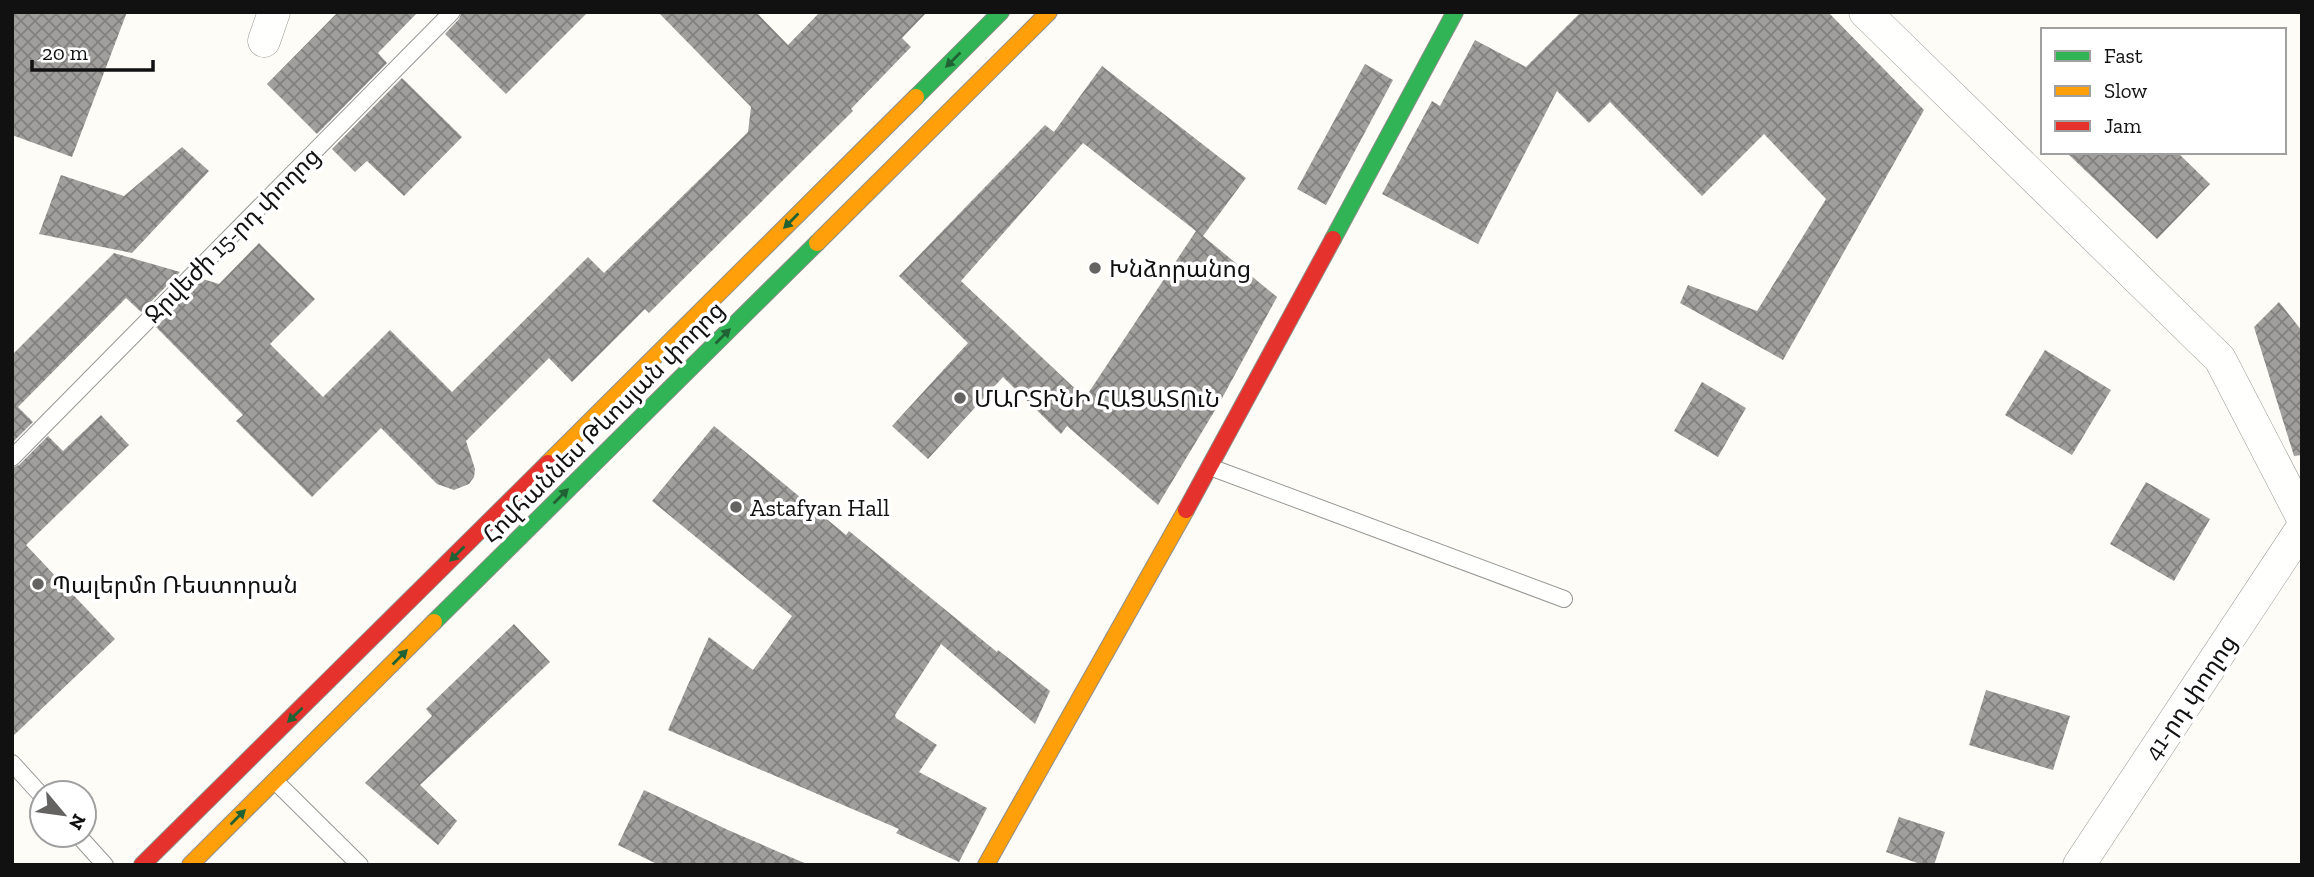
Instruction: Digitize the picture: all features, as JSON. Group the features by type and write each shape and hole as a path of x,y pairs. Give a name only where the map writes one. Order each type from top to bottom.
{"main road":[{"name":"Հովհաննես Թևոսյան փողոց","path":"142,865 1001,12"},
{"name":"Հովհաննես Թևոսյան փողոց","path":"190,865 1049,12"},
{"path":"986,865 1210,467 1455,12"}],"street":[{"path":"1865,12 2220,359 2302,517"},
{"name":"41-րդ փողոց","path":"2079,865 2302,528"}],"lane":[{"name":"Ջրվեժի 15-րդ փողոց","path":"12,458 452,12"},
{"path":"1210,467 1564,599"},
{"path":"12,763 28,781"},
{"path":"275,781 360,865"},
{"path":"91,849 105,865"}],"building":[{"path":"12,12 127,12 72,157 12,135"},
{"path":"338,12 418,12 378,53 387,63 317,134 267,84"},
{"path":"462,12 588,12 506,94 445,34"},
{"path":"658,12 756,12 788,45 820,12 927,12 902,38 911,47 851,109 853,111 649,313 645,309 572,382 549,358 466,441 475,469 469,484 454,490 437,484 381,428 312,497 236,421 243,415 156,327 203,279 219,284 259,243 315,299 270,344 323,397 390,330 452,392 588,257 604,273 748,132 751,107"},
{"path":"1581,12 1828,12 1924,110 1783,360 1680,303 1688,285 1757,311 1826,199 1764,134 1702,196 1610,102 1589,123 1557,91 1478,244 1382,194 1432,101 1440,106 1475,40 1526,67"},
{"path":"1365,64 1393,80 1326,205 1297,189"},
{"path":"1102,66 1246,178 1203,236 1277,297 1220,402 1158,505 1067,426 1061,434 1003,377 928,459 892,426 968,343 899,276 1045,125 1054,132","holes":["1083,143 1196,231 1085,398 961,281"]},
{"path":"402,78 462,137 404,196 367,161 355,172 332,149"},
{"path":"182,147 209,171 132,253 39,234 61,175 124,196"},
{"path":"2068,154 2179,154 2210,184 2157,239"},
{"path":"114,253 180,272 141,312 126,298 18,407 33,422 12,443 12,355"},
{"path":"2279,302 2302,331 2302,455 2294,456 2254,327"},
{"path":"2045,350 2111,390 2072,455 2005,415"},
{"path":"1702,382 1746,408 1718,457 1674,431"},
{"path":"101,415 129,445 26,545 115,639 12,737 12,468 19,465 48,436 63,451"},
{"path":"714,426 846,535 849,531 997,652 998,650 1050,691 1035,724 941,644 895,715 937,745 919,772 987,808 959,862 896,833 899,829 668,730 709,637 753,670 792,616 652,501"},
{"path":"2146,482 2210,519 2174,581 2110,544"},
{"path":"514,624 550,662 420,785 457,821 438,845 365,783 432,716 426,709"},
{"path":"1986,690 2070,716 2053,770 1969,745"},
{"path":"644,790 809,865 659,865 618,845"},
{"path":"1899,817 1945,832 1934,865 1923,865 1886,852"}],"traffic: fast":[{"path":"916,97 1001,12"},
{"path":"1333,239 1455,12"},
{"path":"434,622 817,243"}],"traffic: slow":[{"path":"817,243 1049,12"},
{"path":"548,463 916,97"},
{"path":"986,865 1186,510"},
{"path":"190,865 434,622"}],"traffic: jam":[{"path":"1186,510 1333,239"},
{"path":"142,865 548,463"}],"place":[{"name":"Խնձորանոց","path":"1095,268"},
{"name":"ՄԱՐՏԻՆԻ ՀԱՑԱՏՈւՆ","path":"960,398"},
{"name":"Astafyan Hall","path":"736,507"},
{"name":"Պալերմո Ռեստորան","path":"38,584"}]}
